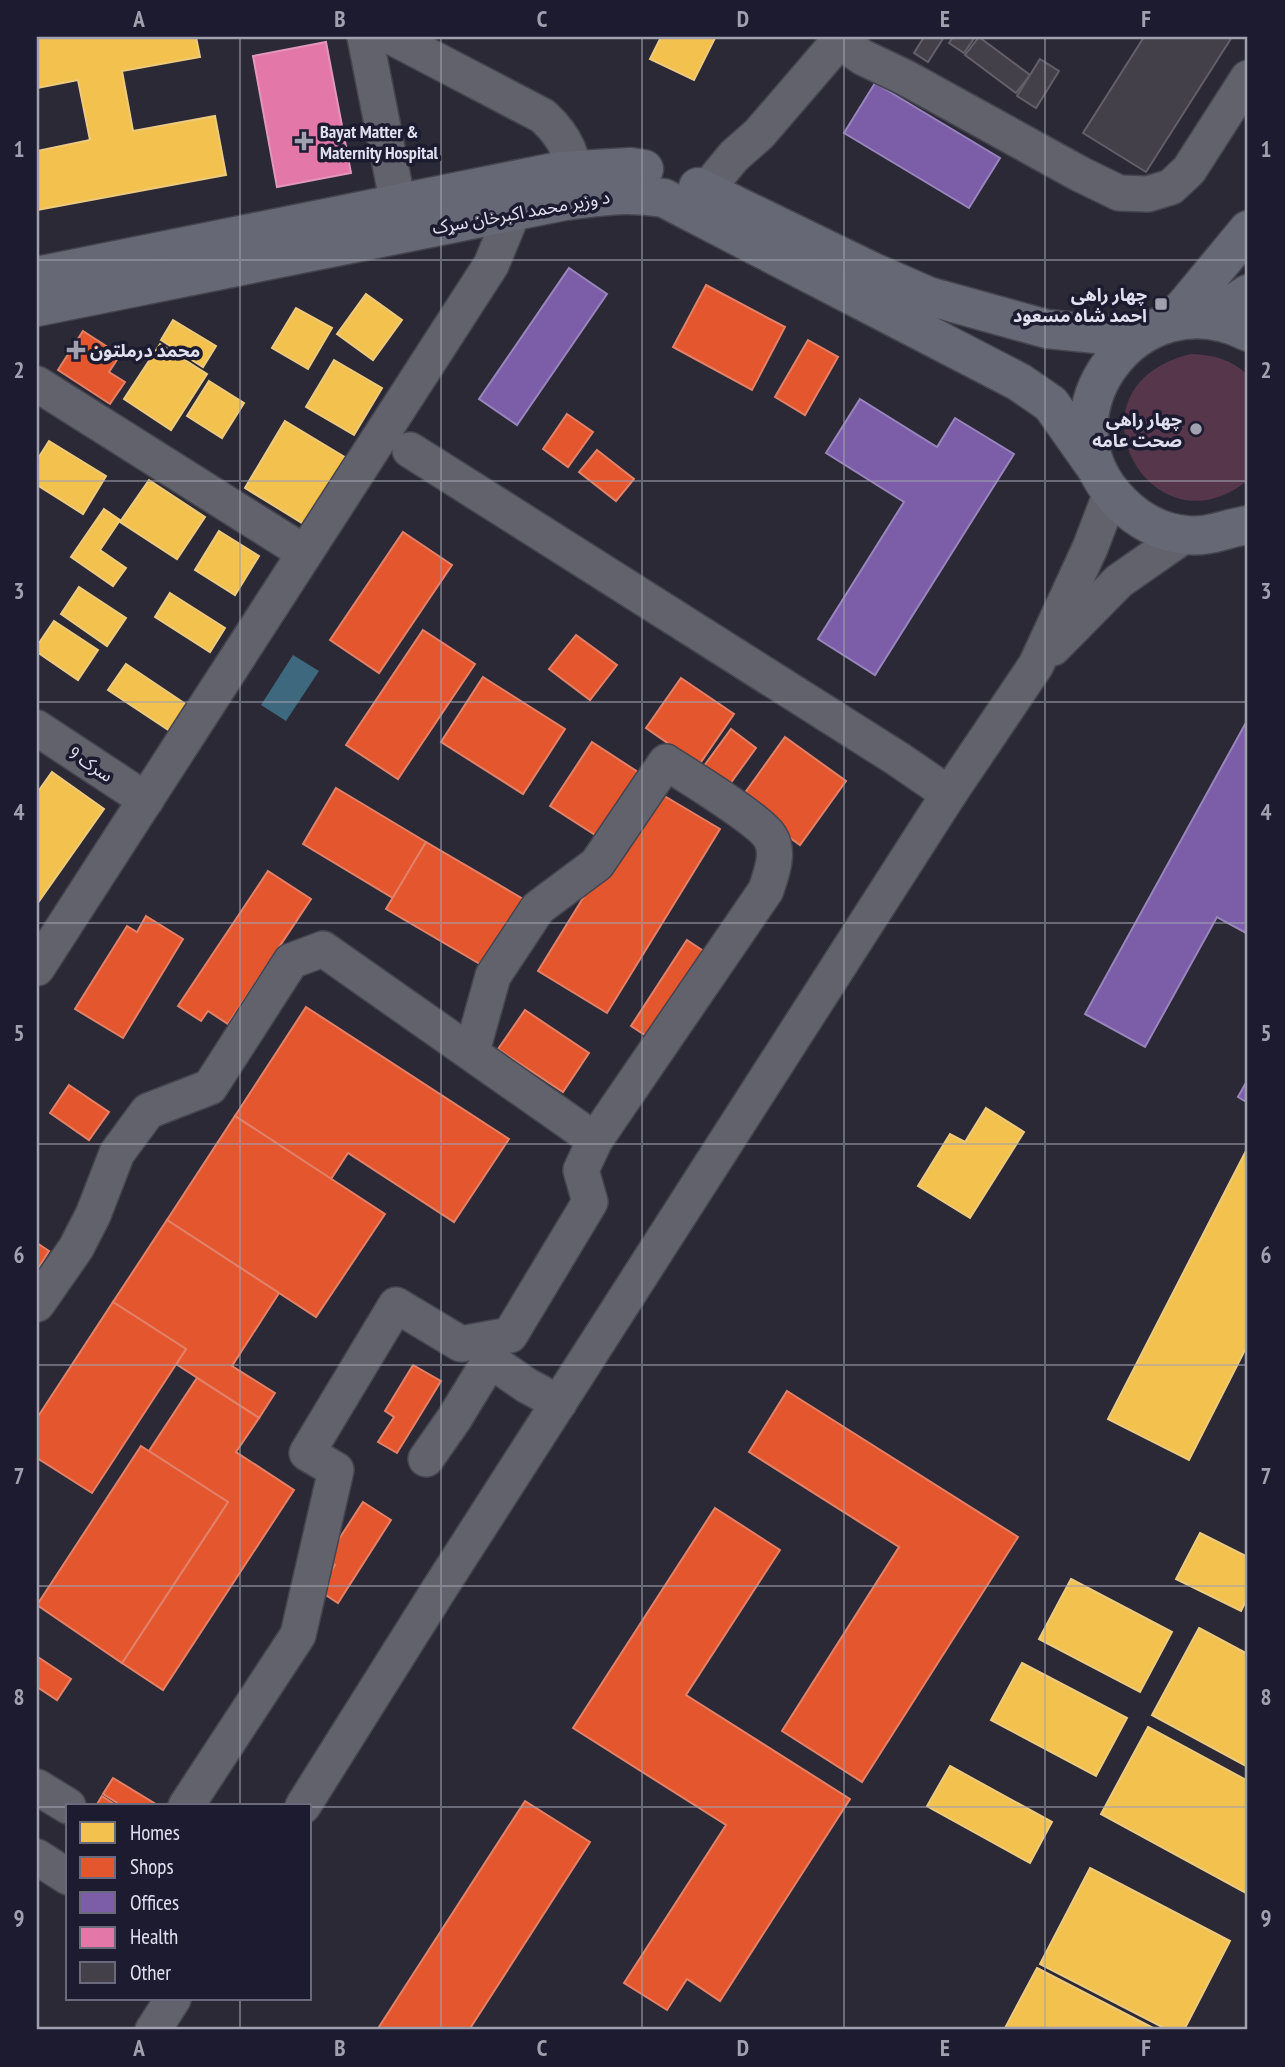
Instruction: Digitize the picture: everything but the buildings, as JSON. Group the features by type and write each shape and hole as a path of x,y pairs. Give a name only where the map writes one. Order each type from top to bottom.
{"main road":[{"name":"د وزیر محمد اکبرخان سړک","path":"37,307 513,212 577,185 631,167 657,171 706,190 928,296 1047,329 1231,324 1248,332"},
{"name":"د وزیر محمد اکبرخان سړک","path":"37,276 559,171 577,185 611,194 664,198 1019,382 1051,404 1103,480 1132,514 1157,528 1185,535"},
{"path":"1103,480 1088,432 1093,396 1109,363 1167,326 1248,230"},
{"path":"1167,326 1225,309 1248,294"},
{"path":"1185,535 1215,534 1246,524"}],"street":[{"path":"365,37 398,204"},
{"path":"392,37 543,116 554,126 570,149 577,185"},
{"path":"706,190 734,156 759,134 839,39 862,57 1119,193 1148,194 1171,187 1189,170 1248,78"},
{"path":"37,968 491,265 513,212"},
{"path":"37,384 305,553"},
{"path":"410,450 949,794"},
{"path":"304,1804 949,794 1036,665 1090,548 1103,480"},
{"path":"1036,665 1119,581 1185,535"},
{"name":"سرک 9","path":"37,728 146,800"},
{"path":"187,1804 298,1635 336,1470 307,1453 389,1316 396,1305 461,1344 510,1335 590,1202 581,1170 595,1140 766,890 775,859 770,837 754,821 666,762 597,863 538,908 493,976 472,1051"},
{"path":"37,1304 76,1248 93,1215 117,1153 148,1111 210,1087 291,961 323,949 472,1051 595,1140"},
{"path":"426,1459 490,1360 526,1385 559,1403"},
{"path":"37,1787 66,1805"},
{"path":"37,1857 66,1876"},
{"path":"153,2030 172,2000"}],"shaded area":[{"path":"1191,354 1221,359 1248,375 1248,480 1212,499 1179,499 1152,484 1132,459 1124,429 1129,398 1151,372"}],"water":[{"path":"293,655 319,671 286,721 261,705"}],"place":[{"name":"Bayat Matter & Maternity Hospital","path":"304,141"},
{"name":"چهار راهی احمد شاه مسعود","path":"1161,304"},
{"name":"محمد درملتون","path":"76,350"},
{"name":"چهار راهی صحت عامه","path":"1196,429"}]}
